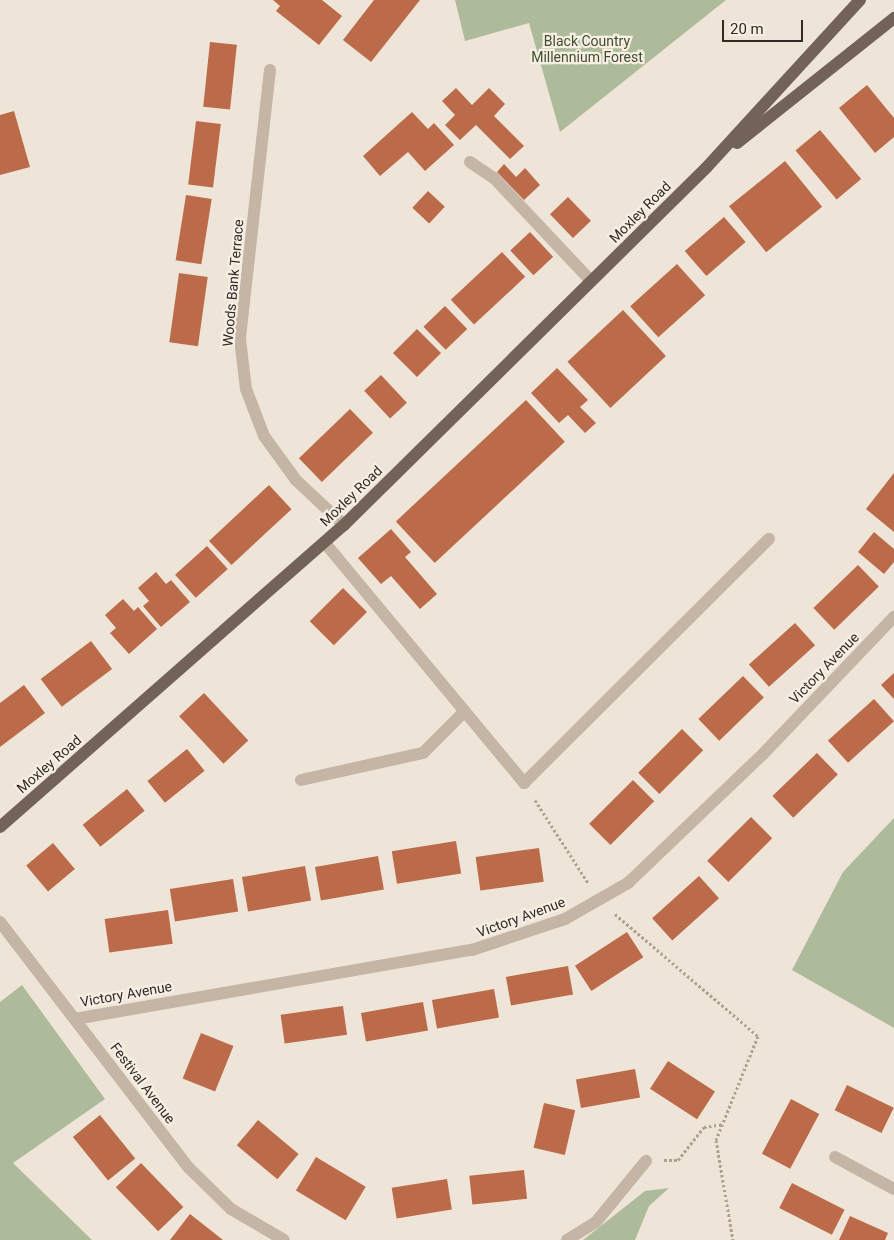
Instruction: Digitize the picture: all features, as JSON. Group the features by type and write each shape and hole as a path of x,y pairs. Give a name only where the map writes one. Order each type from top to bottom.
{"main road":[{"name":"Moxley Road","path":"0,826 344,525 706,168 860,0"},
{"name":"Moxley Road","path":"706,168 894,18"}],"street":[{"name":"Woods Bank Terrace","path":"270,70 240,339 246,388 264,436 291,473 344,525"},
{"path":"470,162 494,178 591,281"},
{"path":"324,543 524,783 769,539"},
{"name":"Victory Avenue","path":"75,1019 472,950 564,920 628,883 763,754 894,617"},
{"path":"301,780 423,753 465,711"},
{"name":"Festival Avenue","path":"0,922 189,1168 231,1209 284,1240"},
{"path":"835,1157 894,1189"},
{"path":"567,1240 596,1222 646,1161"}],"path":[{"path":"524,783 599,900 758,1036 716,1140 733,1240"},
{"path":"646,1161 678,1160 704,1127 722,1124"}],"green space":[{"name":"Black Country Millennium Forest","path":"455,0 726,0 560,132 529,23 465,41"},
{"path":"894,818 894,1028 792,970 843,872"},
{"path":"22,985 105,1099 13,1163 92,1240 0,1240 0,1002"},
{"path":"669,1188 649,1206 635,1240 583,1240 645,1191"}],"building":[{"path":"273,0 322,0 342,16 319,45 276,11 280,6"},
{"path":"374,0 420,0 371,62 343,40"},
{"path":"210,42 237,45 230,109 203,107"},
{"path":"867,85 894,118 894,137 875,153 839,108"},
{"path":"456,88 472,105 489,88 505,104 494,116 524,146 510,159 476,125 460,140 445,125 455,115 442,101"},
{"path":"14,111 30,167 0,175 0,115"},
{"path":"412,112 428,129 434,123 454,145 425,171 408,152 380,176 363,156"},
{"path":"196,121 221,124 213,188 188,185"},
{"path":"820,130 861,179 837,200 795,151"},
{"path":"785,161 822,207 766,252 729,206"},
{"path":"504,164 516,177 525,168 540,185 524,200 497,172"},
{"path":"428,191 445,207 429,224 412,208"},
{"path":"186,195 212,199 201,264 176,260"},
{"path":"568,197 591,221 573,238 550,214"},
{"path":"724,217 746,242 706,276 685,251"},
{"path":"530,232 553,257 533,275 510,250"},
{"path":"502,252 525,277 474,325 451,300"},
{"path":"677,264 705,295 658,337 630,306"},
{"path":"179,273 208,277 198,346 169,342"},
{"path":"445,306 467,329 446,350 423,327"},
{"path":"623,310 666,356 610,408 567,362"},
{"path":"417,329 441,353 417,377 393,353"},
{"path":"557,368 588,400 580,407 596,423 585,433 568,415 559,423 531,393"},
{"path":"381,375 407,403 390,418 364,391"},
{"path":"526,400 565,442 435,563 396,521"},
{"path":"350,409 373,433 322,482 299,458"},
{"path":"894,473 894,532 866,509"},
{"path":"269,485 292,509 232,565 209,541"},
{"path":"391,529 411,552 405,557 437,594 420,609 391,576 381,584 358,558"},
{"path":"874,532 894,549 894,562 884,574 858,552"},
{"path":"207,546 228,569 196,598 175,575"},
{"path":"858,565 879,587 834,630 813,608"},
{"path":"156,572 166,584 171,580 190,602 161,627 143,606 149,601 138,588"},
{"path":"343,588 367,612 334,645 310,621"},
{"path":"123,599 134,611 138,607 157,629 129,654 110,633 116,628 105,615"},
{"path":"795,623 815,645 769,687 749,664"},
{"path":"91,641 112,669 62,707 41,679"},
{"path":"894,673 894,699 881,685"},
{"path":"743,676 764,698 719,741 698,719"},
{"path":"24,685 45,713 0,747 0,703"},
{"path":"204,693 248,741 223,764 179,716"},
{"path":"874,699 894,721 848,763 828,740"},
{"path":"682,729 703,750 659,794 638,773"},
{"path":"187,749 205,771 165,803 147,781"},
{"path":"817,753 838,775 793,818 772,796"},
{"path":"633,780 654,801 610,845 589,824"},
{"path":"127,789 145,811 100,847 83,825"},
{"path":"751,817 772,838 728,882 707,861"},
{"path":"456,841 461,874 397,884 392,851"},
{"path":"53,843 75,869 48,892 26,865"},
{"path":"539,848 544,882 480,891 476,857"},
{"path":"378,856 384,889 321,901 315,867"},
{"path":"305,866 311,900 248,912 242,877"},
{"path":"699,876 719,898 672,940 652,918"},
{"path":"233,879 238,912 175,922 170,889"},
{"path":"168,910 173,944 109,953 105,919"},
{"path":"627,932 643,957 591,991 575,966"},
{"path":"568,966 573,995 511,1005 506,977"},
{"path":"494,989 499,1018 437,1028 432,1000"},
{"path":"423,1002 428,1031 366,1041 361,1013"},
{"path":"343,1006 347,1035 285,1043 281,1015"},
{"path":"201,1033 233,1046 215,1092 183,1078"},
{"path":"668,1061 715,1091 697,1119 650,1089"},
{"path":"635,1069 640,1098 581,1108 576,1079"},
{"path":"847,1085 894,1108 881,1133 835,1110"},
{"path":"791,1099 819,1114 790,1169 762,1154"},
{"path":"544,1103 575,1110 565,1155 534,1148"},
{"path":"100,1115 135,1159 108,1181 73,1137"},
{"path":"258,1120 299,1154 277,1179 237,1145"},
{"path":"316,1157 366,1187 346,1220 296,1190"},
{"path":"141,1163 183,1207 158,1231 116,1187"},
{"path":"524,1170 527,1199 472,1205 469,1176"},
{"path":"447,1179 452,1210 397,1218 392,1188"},
{"path":"792,1183 845,1210 832,1235 779,1208"},
{"path":"190,1214 223,1240 170,1240"},
{"path":"850,1216 888,1233 885,1240 839,1240"}]}
